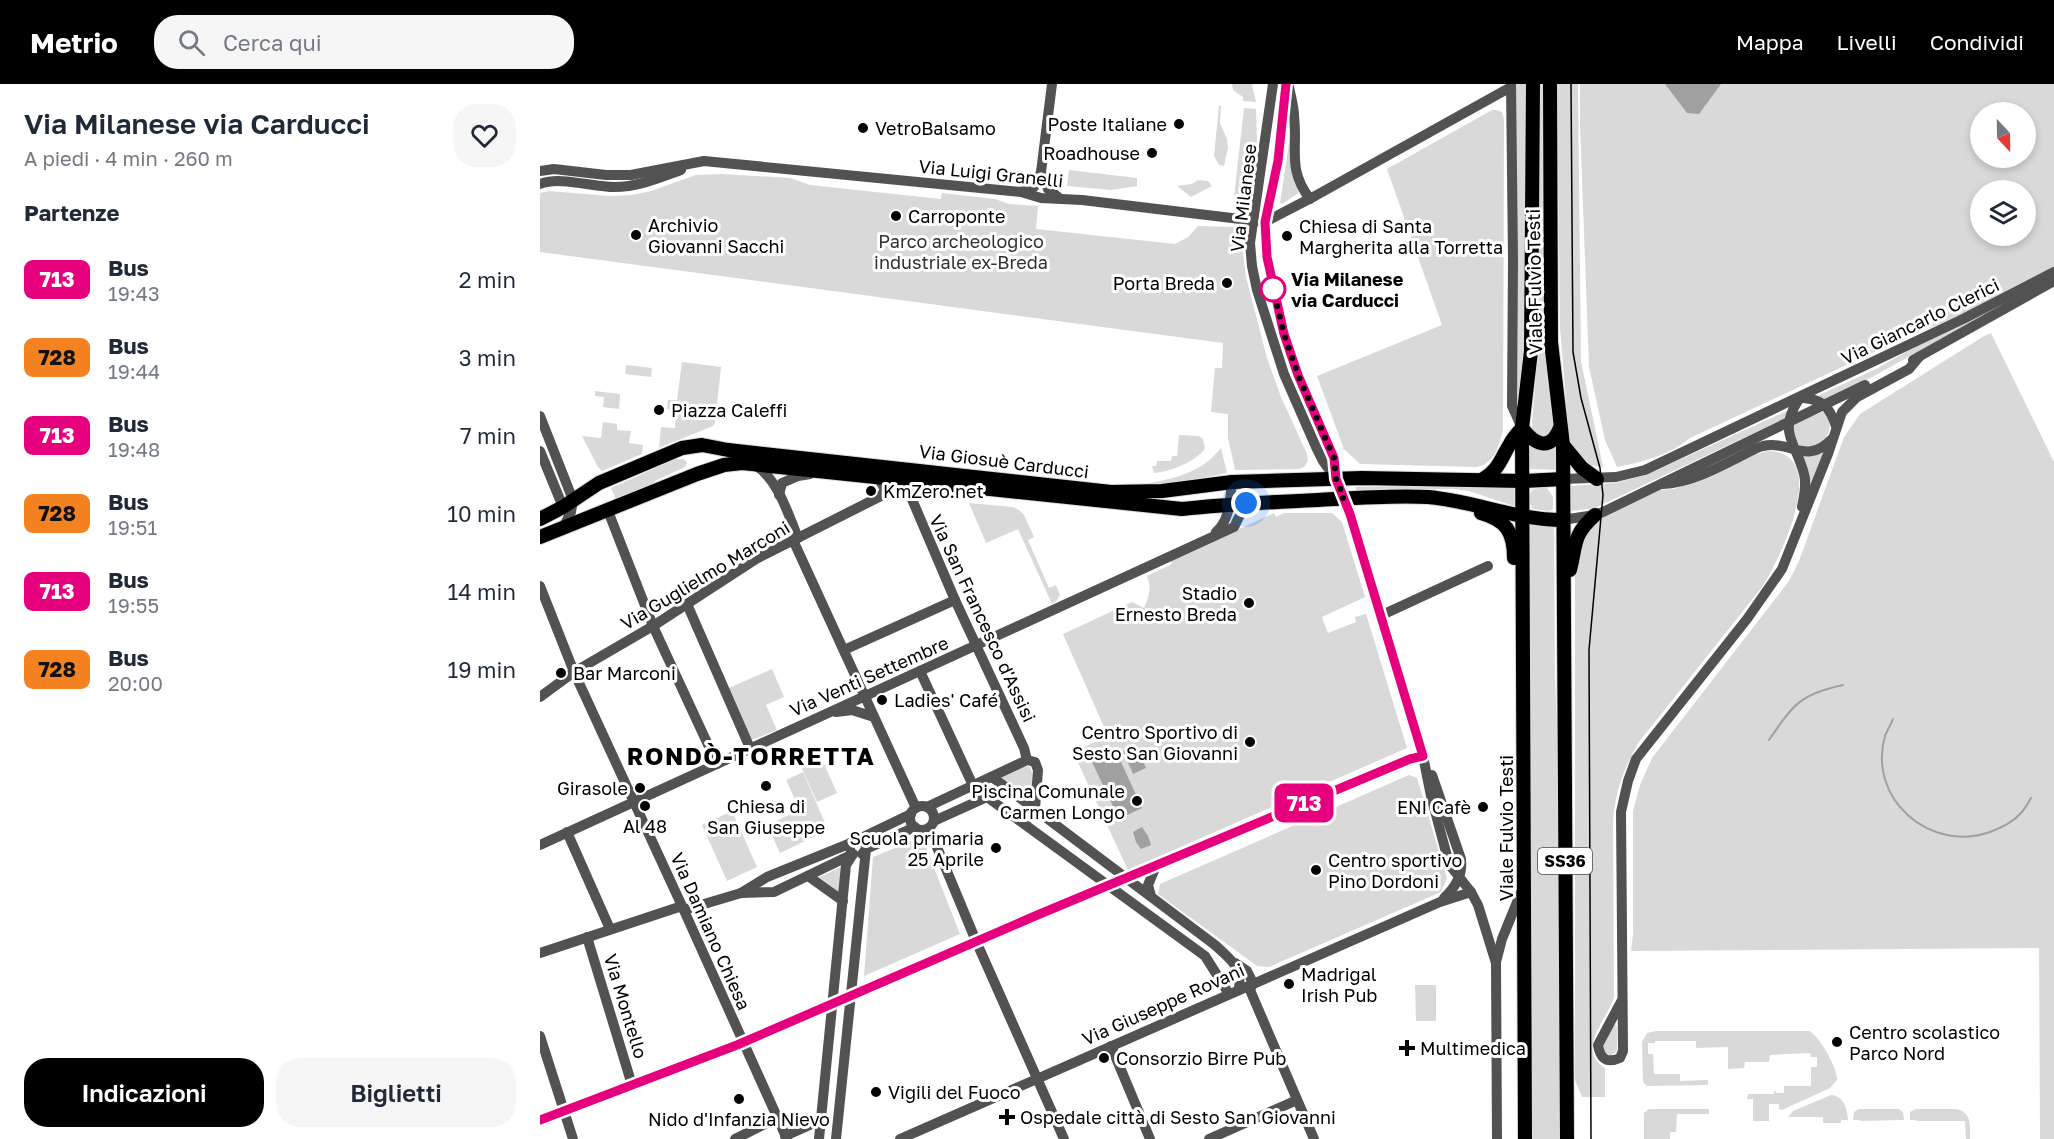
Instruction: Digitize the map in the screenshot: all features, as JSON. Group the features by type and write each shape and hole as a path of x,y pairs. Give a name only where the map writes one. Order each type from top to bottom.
{"main road":[{"name":"Viale Fulvio Testi","path":"1525,1139 1522,428 1532,351 1533,84"},
{"name":"Viale Fulvio Testi","path":"1550,84 1551,342 1563,445 1567,1139"},
{"path":"1483,479 1495,471 1511,442 1522,428 1533,441 1544,443 1555,438 1560,428"},
{"name":"Via Giosuè Carducci","path":"540,519 569,506 599,483 682,448 702,445 728,450 1111,492 1172,490 1232,482 1336,479 1523,481"},
{"path":"1563,445 1582,468 1597,479"},
{"name":"Via Giosuè Carducci","path":"540,537 707,470 732,464 752,463 881,480 1182,509 1344,498 1428,497 1483,506 1522,516"},
{"path":"1523,481 1563,479"},
{"path":"1461,502 1471,510 1493,517 1503,524 1512,537 1514,544 1514,638 1523,658"},
{"path":"1565,583 1571,568 1573,549 1578,535 1595,515"},
{"path":"1522,516 1562,520"}],"street":[{"path":"1021,192 1034,187 1041,172 1052,84"},
{"name":"Via Milanese","path":"1273,84 1250,243 1257,291 1284,374 1323,461 1336,479 1344,498 1382,615 1423,756 1440,795 1461,859 1460,877"},
{"path":"1287,84 1294,116 1295,171 1299,183 1310,199"},
{"name":"Via Milanese","path":"1287,84 1278,161 1265,222 1267,257 1284,334 1298,375 1334,458 1336,479"},
{"path":"1265,222 1310,199 1511,85"},
{"name":"Viale Fulvio Testi","path":"1511,85 1512,406 1522,428"},
{"name":"Via Luigi Granelli","path":"540,171 557,169 631,176 695,162 713,162 1021,192 1041,198 1058,197 1265,222"},
{"name":"Via Luigi Granelli","path":"540,184 550,181 603,187 628,186 713,162"},
{"path":"1041,172 1048,189 1058,197"},
{"name":"Via Giancarlo Clerici","path":"1563,479 1616,477 1645,470 1965,318 2054,272"},
{"name":"Via Giancarlo Clerici","path":"1562,520 1595,515 1826,405 1919,357 2054,281"},
{"name":"Via Giancarlo Clerici","path":"1656,484 1676,484 1761,447 1773,445 1794,450 1816,451 1832,439 1842,412 1850,403 1857,397 1902,374 1919,357"},
{"path":"1798,528 1806,488 1805,476 1794,450 1788,422 1791,411 1799,398 1816,399 1832,412 1836,426"},
{"path":"540,416 569,506 562,528"},
{"path":"1623,1000 1598,1045 1600,1056 1605,1060 1613,1061 1620,1058 1622,1054 1623,1000 1621,812 1636,759 1765,595 1782,569 1824,465 1832,439"},
{"path":"540,451 569,506 590,518"},
{"path":"752,463 765,472 779,495 795,539 844,651 918,810"},
{"path":"779,495 782,483 798,476 827,472"},
{"name":"Via Guglielmo Marconi","path":"540,697 574,672 653,626 756,559 881,496 885,490 881,480"},
{"path":"1212,537 1222,527 1230,504 1232,482"},
{"name":"Via San Francesco d'Assisi","path":"908,490 955,600 1024,748 1027,760"},
{"name":"Via Venti Settembre","path":"540,845 1212,537 1234,526 1242,512 1262,503"},
{"path":"608,511 653,626 717,764"},
{"path":"1382,615 1488,566"},
{"name":"Via Damiano Chiesa","path":"540,586 574,672 786,1137"},
{"path":"844,651 955,600"},
{"path":"687,604 750,748"},
{"path":"920,671 973,786 983,798 1024,823 1205,956 1234,992 1240,978 1235,963"},
{"path":"827,713 852,710 874,717"},
{"path":"540,1120 743,1042 976,941 1410,759 1423,756"},
{"path":"540,953 610,929 683,908 741,893 774,892 808,876 918,810 1027,760 1035,762 1038,770 1035,809 1024,823"},
{"path":"992,777 1247,971 1253,983 1250,990 1314,1139"},
{"path":"918,810 911,821 915,827 922,830 983,798"},
{"path":"918,810 933,813 931,825 976,941 1064,1139"},
{"path":"854,847 861,855 866,849 915,827"},
{"path":"567,832 610,929"},
{"path":"741,893 767,877 854,847"},
{"path":"819,1139 846,865 854,847"},
{"path":"836,1139 866,849"},
{"path":"1151,896 1148,885 1156,866"},
{"path":"808,876 843,902"},
{"path":"1460,877 1478,905 1496,963"},
{"name":"Via Giuseppe Rovani","path":"1440,902 1455,887 1460,877"},
{"path":"1497,1139 1496,963 1502,939 1524,884"},
{"name":"Via Giuseppe Rovani","path":"900,1139 1440,902 1471,892"},
{"name":"Via Montello","path":"587,937 632,1085"},
{"path":"1205,956 1215,945"},
{"path":"852,977 871,988"},
{"path":"540,1036 573,1139"},
{"path":"1110,1046 1150,1139"},
{"path":"1209,1139 1297,1100"},
{"path":"735,1139 777,1118"},
{"path":"786,1137 821,1120"}],"green space":[{"path":"1232,84 1254,84 1252,85 1256,102 1243,101 1243,97 1233,90"},
{"path":"1515,84 1525,84 1526,342 1519,410 1516,410"},
{"path":"1538,84 1544,84 1547,352 1554,426 1553,431 1543,439 1532,432 1539,339"},
{"path":"1557,84 1578,84 1581,361 1603,467 1580,459 1572,451 1569,438 1560,327"},
{"path":"1580,84 2054,84 2054,269 1983,305 1872,353 1690,438 1665,453 1617,467 1605,440 1589,367"},
{"path":"1219,105 1221,106 1220,123 1228,148 1224,166 1219,165 1214,156"},
{"path":"1244,108 1256,109 1257,140 1248,199 1234,197"},
{"path":"1492,110 1502,112 1504,119 1503,430 1498,448 1488,462 1477,467 1360,464 1344,449 1317,376 1442,325 1387,169"},
{"path":"1291,130 1300,192 1282,204 1280,203"},
{"path":"1069,170 1137,178 1137,186 1111,190 1067,186"},
{"name":"Parco archeologico industriale ex-Breda","path":"722,174 790,178 810,185 941,199 942,193 995,199 1009,204 1038,206 1036,229 1175,244 1188,237 1198,226 1236,227 1267,358 1308,461 1304,467 1299,469 1235,470 1228,438 1228,414 1211,412 1215,368 1222,368 1223,343 540,252 540,193 549,191 609,196 632,195 651,191 696,175"},
{"path":"1198,180 1208,181 1212,186 1191,197 1177,186 1192,184"},
{"path":"2054,277 1872,377 1824,401 1815,397 1876,369 1925,341"},
{"path":"1991,333 2054,462 2054,1139 2040,1139 2039,948 1631,951 1633,811 1640,785 1652,758 1789,581 1799,561 1844,437 1860,414"},
{"path":"682,362 721,367 715,423 713,426 659,448 661,427 675,428 676,410 667,409 668,400 677,400"},
{"path":"626,365 652,368 651,377 625,374"},
{"path":"595,391 620,394 619,409 603,407 604,397 595,396"},
{"path":"1789,410 1786,418 1595,508 1571,511 1570,486 1615,483 1646,475"},
{"path":"1827,410 1830,422 1829,431 1822,442 1817,447 1804,448 1797,443 1792,425"},
{"path":"603,422 617,424 617,430 631,431 629,443 643,445 642,454 602,471 582,436 601,438"},
{"path":"1179,435 1199,436 1203,439 1205,449 1182,466 1154,473 1152,466 1156,466 1157,461 1171,461 1172,456 1177,456"},
{"path":"1530,444 1544,450 1557,444 1558,470 1530,469"},
{"path":"1221,448 1227,473 1175,483 1144,484 1186,474 1205,463"},
{"path":"1826,450 1807,502 1800,454"},
{"path":"1767,451 1786,456 1797,468 1799,487 1796,508 1780,554 1762,587 1639,742 1624,771 1613,824 1614,997 1593,1043 1593,1052 1605,1068 1605,1097 1582,1097 1575,1080 1575,551 1586,527 1615,510 1660,490 1674,489 1697,481"},
{"path":"675,459 684,459 687,463 685,467 657,480 641,492 617,502 611,488"},
{"path":"1437,485 1514,487 1514,506 1469,491 1453,489 1356,490 1355,487"},
{"path":"1547,488 1553,497 1553,509 1549,511 1533,509 1530,502 1532,490"},
{"path":"969,503 1013,507 1024,515 1034,537 1028,540 1049,588 1056,585 1060,595 1057,600 1052,604 1018,529 986,543"},
{"name":"Centro Sportivo di Sesto San Giovanni","path":"1274,513 1276,517 1284,513 1332,513 1342,522 1365,597 1322,617 1328,633 1356,622 1355,617 1366,614 1407,748 1128,870 1073,752 1108,736 1063,634 1132,602 1144,608 1149,592 1147,576 1172,564 1171,560"},
{"path":"1529,524 1554,525 1555,679 1559,777 1560,1139 1532,1139"},
{"path":"772,669 784,697 766,705 777,730 752,740 729,688"},
{"path":"820,755 837,793 817,802 800,764"},
{"path":"1026,766 1030,767 1032,773 1031,800 1000,778"},
{"path":"803,772 828,830 780,853 767,825 800,810 786,780"},
{"name":"Centro sportivo Pino Dordoni","path":"1409,775 1417,778 1447,878 1441,892 1269,967 1257,966 1158,894 1160,884"},
{"path":"732,811 757,867 727,881 702,825"},
{"path":"922,837 960,934 864,976 873,857"},
{"path":"843,866 839,892 819,877"},
{"path":"1415,985 1436,985 1436,1021 1416,1021"},
{"path":"1615,1024 1617,1051 1610,1056 1603,1050 1603,1044"},
{"path":"1656,1031 1809,1031 1818,1039 1827,1053 1837,1080 1830,1088 1782,1110 1779,1109 1779,1104 1769,1104 1769,1121 1753,1121 1753,1099 1747,1099 1748,1094 1774,1094 1774,1090 1777,1093 1784,1093 1784,1086 1811,1086 1811,1067 1817,1067 1817,1057 1811,1057 1810,1053 1770,1055 1769,1062 1745,1062 1744,1068 1728,1069 1728,1047 1696,1048 1696,1041 1655,1041 1655,1043 1648,1043 1648,1054 1653,1054 1654,1074 1680,1074 1680,1081 1708,1080 1708,1085 1647,1086 1643,1082 1642,1042 1647,1033"},
{"path":"1831,1095 1842,1100 1848,1120 1841,1120 1841,1123 1823,1123 1823,1117 1788,1117 1793,1111"},
{"path":"1649,1109 1709,1109 1709,1114 1677,1114 1676,1132 1670,1132 1670,1139 1644,1139 1644,1113"},
{"path":"1859,1109 1899,1109 1903,1112 1904,1120 1853,1120 1854,1112"},
{"path":"1916,1109 1956,1109 1965,1113 1969,1120 1970,1139 1966,1139 1965,1121 1910,1120 1910,1112"}],"shaded area":[{"path":"1665,84 1721,84 1699,114 1687,113"},
{"path":"1136,745 1146,768 1133,774 1123,751"},
{"path":"1116,751 1142,808 1119,819 1092,762"},
{"path":"1142,827 1151,845 1141,849 1133,832"}],"waterway":[{"path":"1769,740 1792,710 1807,697 1843,685"},
{"path":"1893,719 1885,736 1882,759 1885,781 1894,800 1908,816 1926,827 1946,835 1968,836 1990,832 2014,819 2024,810 2031,798"}],"tram line":[{"path":"1571,84 1573,352 1581,398 1600,468 1603,495 1589,650 1591,1139"}],"bus line":[{"name":"713","path":"540,1120 737,1045 1035,916 1410,759 1423,756 1382,615 1350,514 1336,479 1334,458 1298,375 1273,291 1267,257 1265,222 1278,161 1286,84"}],"place":[{"name":"Poste Italiane","path":"1179,124"},
{"name":"VetroBalsamo","path":"863,128"},
{"name":"Roadhouse","path":"1152,153"},
{"name":"Carroponte","path":"896,216"},
{"name":"Archivio Giovanni Sacchi","path":"636,235"},
{"name":"Chiesa di Santa Margherita alla Torretta","path":"1287,236"},
{"name":"Porta Breda","path":"1227,283"},
{"name":"Via Milanese via Carducci","path":"1273,289"},
{"name":"Piazza Caleffi","path":"659,410"},
{"name":"KmZero.net","path":"871,491"},
{"name":"Stadio Ernesto Breda","path":"1249,603"},
{"name":"Bar Marconi","path":"561,673"},
{"name":"Ladies' Café","path":"882,700"},
{"name":"Centro Sportivo di Sesto San Giovanni","path":"1250,742"},
{"name":"Chiesa di San Giuseppe","path":"766,786"},
{"name":"Girasole","path":"640,788"},
{"name":"Piscina Comunale Carmen Longo","path":"1137,801"},
{"name":"Al 48","path":"645,806"},
{"name":"ENI Cafè","path":"1483,807"},
{"name":"Scuola primaria 25 Aprile","path":"996,848"},
{"name":"Centro sportivo Pino Dordoni","path":"1316,870"},
{"name":"Madrigal Irish Pub","path":"1289,984"},
{"name":"Centro scolastico Parco Nord","path":"1837,1042"},
{"name":"Multimedica","path":"1407,1048"},
{"name":"Consorzio Birre Pub","path":"1104,1058"},
{"name":"Vigili del Fuoco","path":"876,1092"},
{"name":"Nido d'Infanzia Nievo","path":"739,1099"},
{"name":"Ospedale città di Sesto San Giovanni","path":"1007,1117"}],"district":[{"name":"RONDÒ-TORRETTA","path":"751,755"}],"route":[{"path":"1246,503 1344,498 1336,479 1334,458 1298,375 1284,334 1273,289"}]}
